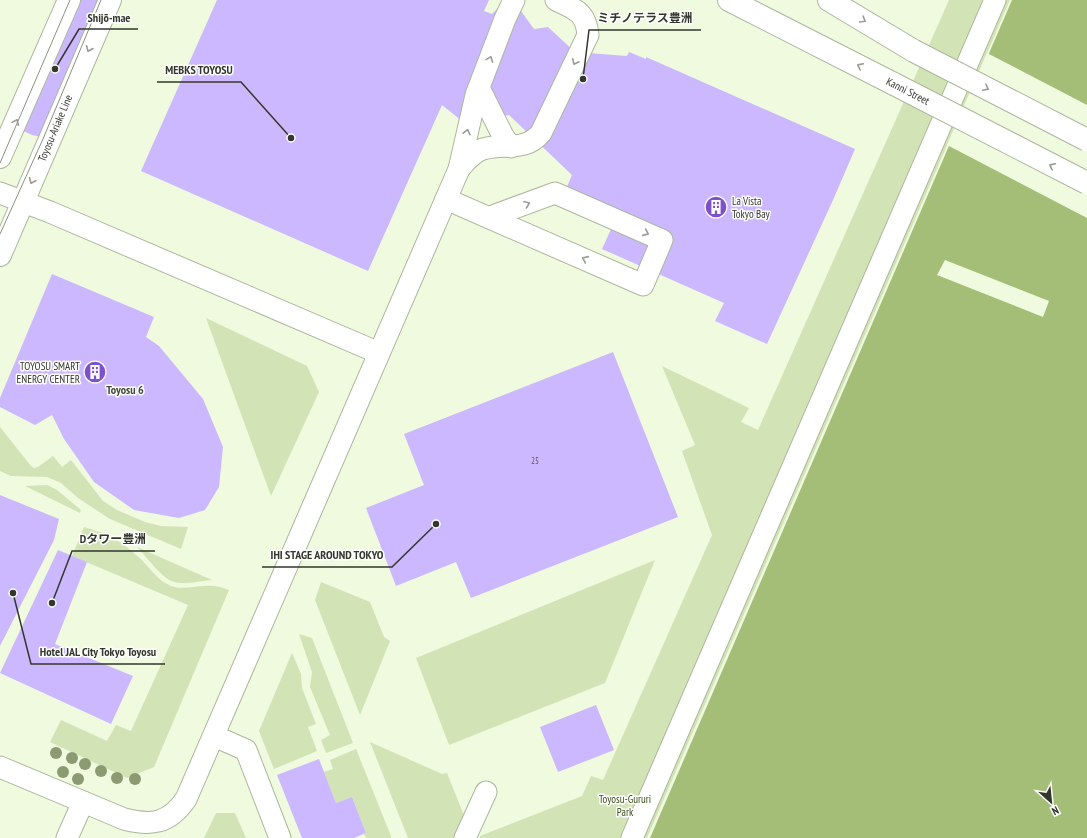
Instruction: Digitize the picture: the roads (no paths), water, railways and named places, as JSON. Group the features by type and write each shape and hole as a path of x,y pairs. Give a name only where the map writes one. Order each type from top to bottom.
{"main road":[{"path":"0,157 69,0"},
{"name":"Toyosu-Ariake Line","path":"0,255 110,0"},
{"name":"Kanni Street","path":"729,0 1087,183"},
{"path":"830,0 914,51 1087,140"}],"street":[{"path":"0,767 83,802 124,818 139,822 153,822 166,818 178,810 186,799 459,169 476,96 505,19 514,0"},
{"path":"459,169 469,157 482,149 524,145 535,140 541,133 588,36 584,17 578,10 556,0"},
{"path":"632,838 995,0"},
{"path":"479,88 503,136 511,147"},
{"path":"0,193 379,353"},
{"path":"446,198 490,218 643,285 662,240 555,193 490,218"},
{"path":"214,736 246,750 280,838"},
{"path":"465,838 486,792"},
{"path":"67,838 83,802"}],"tram line":[{"path":"0,163 70,0"},
{"path":"0,234 43,139 101,0"}],"place":[{"name":"Shijō-mae","path":"55,69"},
{"name":"ミチノテラス豊洲","path":"583,79"},
{"name":"MEBKS TOYOSU","path":"291,138"},
{"name":"La Vista Tokyo Bay","path":"716,207"},
{"name":"TOYOSU SMART ENERGY CENTER","path":"95,372"},
{"name":"IHI STAGE AROUND TOKYO","path":"436,524"},
{"name":"Hotel JAL City Tokyo Toyosu","path":"13,593"},
{"name":"Dタワー豊洲","path":"52,603"}],"district":[{"name":"Toyosu 6","path":"125,389"}],"park label":[{"name":"Toyosu-Gururi Park","path":"625,805"}]}
